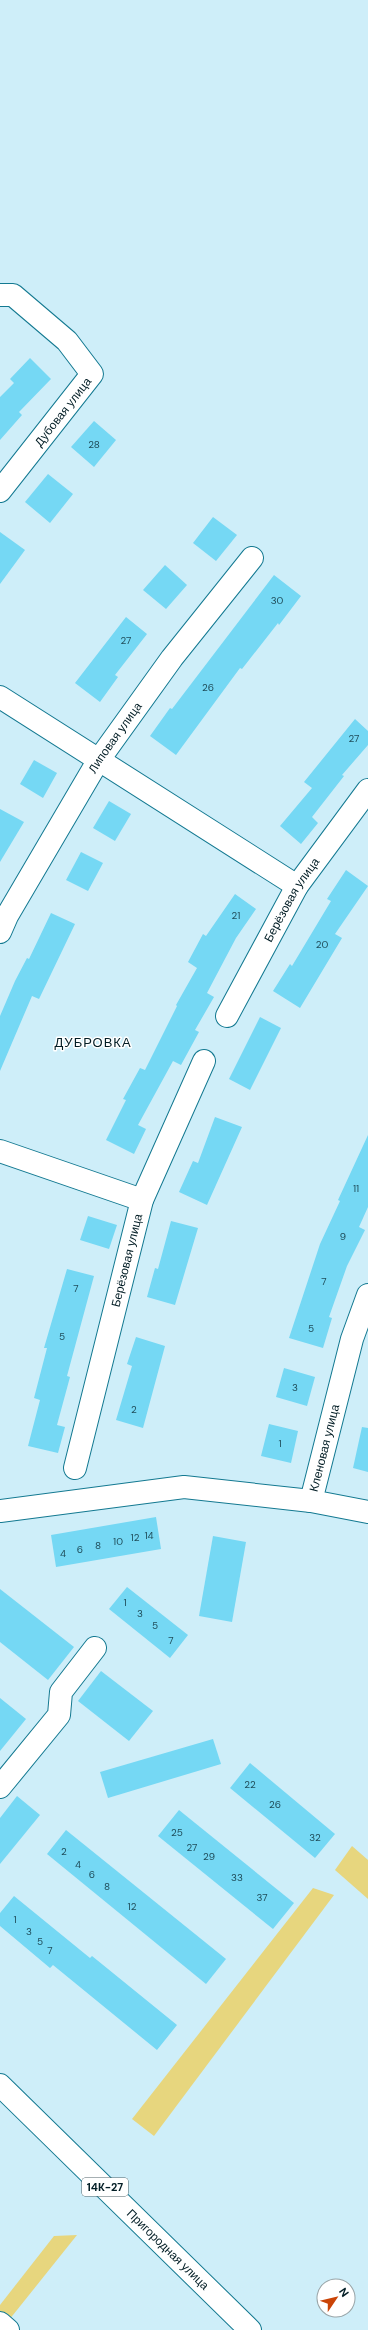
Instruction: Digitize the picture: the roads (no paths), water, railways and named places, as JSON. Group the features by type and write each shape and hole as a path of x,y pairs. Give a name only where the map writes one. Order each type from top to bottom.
{"street":[{"name":"Дубовая улица","path":"0,295 13,295 67,341 92,374 0,491"},
{"name":"Липовая улица","path":"0,932 6,916 98,761 172,658 252,558"},
{"path":"0,697 98,761 133,780 297,886"},
{"name":"Берёзовая улица","path":"227,1016 297,886 368,790"},
{"name":"Берёзовая улица","path":"75,1468 142,1200 204,1061"},
{"path":"0,1151 142,1200"},
{"name":"Кленовая улица","path":"0,1512 184,1486 311,1501 352,1339 368,1295"},
{"path":"311,1501 368,1512"},
{"path":"0,1786 59,1715 61,1692 95,1648"},
{"name":"Пригородная улица","path":"0,2085 250,2330"},
{"path":"0,2323 8,2330"}],"district":[{"name":"ДУБРОВКА","path":"93,1042"}]}
